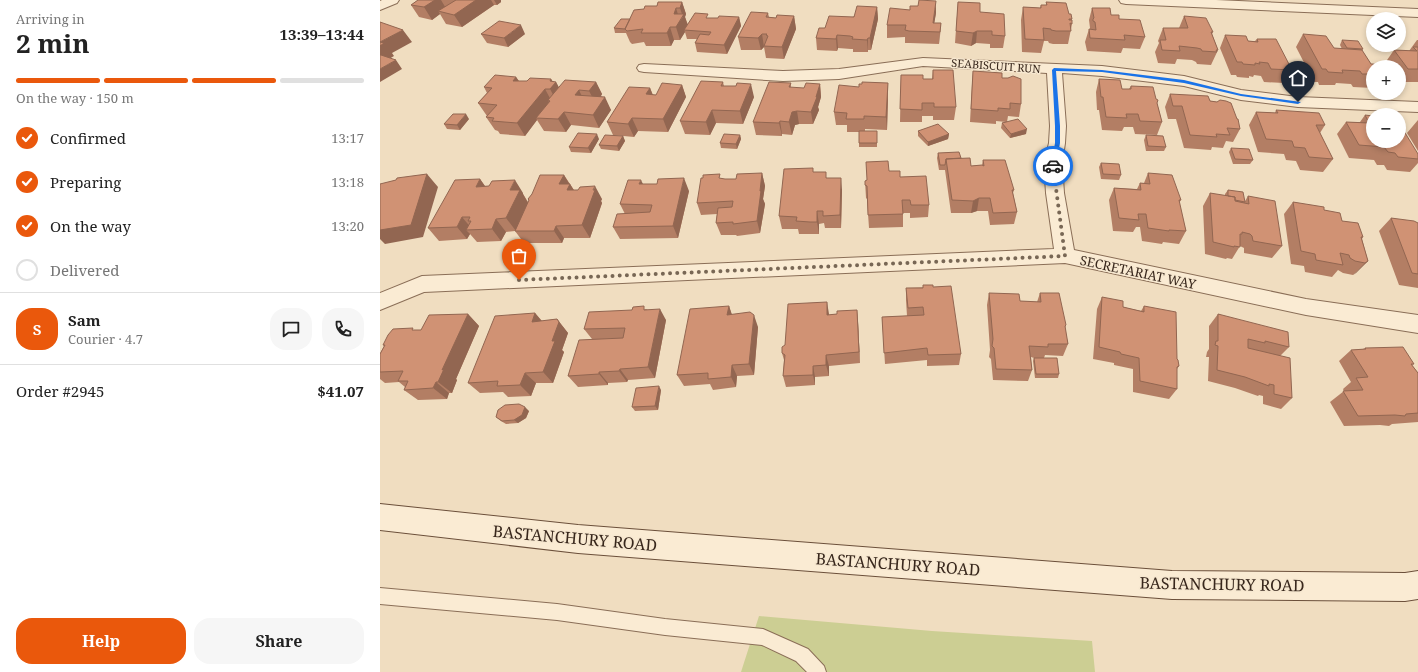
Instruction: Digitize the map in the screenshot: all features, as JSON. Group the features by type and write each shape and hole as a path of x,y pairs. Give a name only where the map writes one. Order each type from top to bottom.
{"street":[{"path":"380,6 392,0"},
{"path":"1126,0 1418,13"},
{"name":"SEABISCUIT RUN","path":"644,68 783,76 839,74 923,62 1054,70 1102,71 1177,80 1241,95 1298,102 1418,107"},
{"path":"1054,70 1057,137 1053,163 1065,256"},
{"name":"SECRETARIAT WAY","path":"380,302 422,284 1065,256 1306,307 1418,324"},
{"name":"BASTANCHURY ROAD","path":"380,517 578,539 1172,585 1397,587 1418,585"}],"lane":[{"path":"380,596 557,612 664,627 762,637 802,655 818,672"}],"green space":[{"path":"759,616 932,631 1092,641 1095,672 741,672"}],"building":[{"path":"418,0 435,0 424,7 411,5"},
{"path":"456,0 476,0 454,15 438,11"},
{"path":"919,0 936,1 933,23 941,23 940,32 909,31 905,30 906,25 887,25 890,8 910,10 910,6 918,6"},
{"path":"658,2 682,2 680,8 676,8 674,14 684,14 676,27 670,27 667,33 641,33 643,29 627,31 625,29 634,10 644,9 645,6 657,6"},
{"path":"958,2 980,3 980,12 1004,14 1005,36 992,35 992,31 977,31 973,33 956,31"},
{"path":"1046,2 1066,3 1072,19 1069,19 1072,20 1072,24 1070,23 1071,31 1056,31 1043,28 1044,40 1025,39 1023,7 1041,8 1041,5 1047,5"},
{"path":"857,6 877,7 870,38 867,40 852,39 853,37 850,36 837,35 836,39 816,38 819,28 825,28 829,16 854,17"},
{"path":"1092,8 1110,8 1111,15 1119,15 1119,19 1140,20 1145,37 1124,35 1125,40 1090,38 1089,29 1096,30 1095,22 1093,21 1094,18"},
{"path":"751,12 768,13 766,17 776,18 777,15 794,16 782,47 764,46 768,36 766,35 767,34 762,34 758,38 738,37"},
{"path":"695,13 708,14 706,18 718,18 719,16 739,17 724,45 695,43 700,34 709,35 711,32 684,30"},
{"path":"1184,16 1206,18 1213,32 1211,32 1218,50 1216,50 1217,52 1202,51 1201,49 1197,48 1179,46 1180,51 1162,50 1160,40 1166,40 1163,28 1188,28"},
{"path":"621,19 630,19 625,29 614,28"},
{"path":"499,21 521,25 504,38 481,34"},
{"path":"380,22 403,30 380,42"},
{"path":"1303,34 1326,36 1334,48 1362,50 1368,60 1366,60 1366,74 1362,74 1360,71 1342,70 1343,73 1328,72 1326,69 1322,69"},
{"path":"1225,35 1246,36 1248,41 1258,42 1257,39 1276,39 1292,70 1271,69 1268,63 1259,62 1260,64 1255,63 1255,65 1237,62"},
{"path":"1342,40 1358,41 1363,49 1347,48"},
{"path":"1413,47 1418,47 1418,69 1408,69 1406,66 1406,60 1401,60 1395,52 1406,52 1406,51 1417,51"},
{"path":"381,55 396,60 380,69"},
{"path":"933,70 953,70 956,107 934,107 934,103 922,103 922,110 900,109 901,75 923,75 923,79 933,79"},
{"path":"973,71 1002,73 1002,78 1013,76 1021,79 1021,104 1010,103 1010,109 998,108 998,111 971,109"},
{"path":"495,75 516,77 513,81 527,81 530,78 551,79 550,81 556,82 550,89 545,89 517,123 492,121 494,118 486,117 497,105 478,103 492,88 484,87"},
{"path":"1099,79 1120,80 1122,89 1131,89 1131,86 1153,87 1156,99 1158,100 1157,103 1162,122 1140,121 1138,114 1126,114 1127,118 1106,117 1103,97 1101,97"},
{"path":"565,80 596,82 589,91 579,90 575,95 605,97 593,115 564,112 558,119 536,118 550,101 548,100"},
{"path":"701,81 723,82 721,86 736,86 737,83 751,84 740,111 712,110 706,122 680,121"},
{"path":"769,82 791,83 789,87 804,88 806,83 820,84 811,112 792,112 789,122 753,122"},
{"path":"862,82 888,83 886,117 864,116 864,119 846,119 847,113 834,112 839,85 859,87 859,84 862,84"},
{"path":"662,83 682,85 663,119 632,118 628,124 607,122 629,87 650,88 646,94 656,95"},
{"path":"1170,94 1208,96 1210,101 1217,102 1220,100 1231,103 1238,119 1240,129 1227,128 1230,135 1216,134 1217,137 1190,135 1182,106 1173,106"},
{"path":"1276,110 1319,113 1325,125 1316,125 1333,159 1309,157 1305,148 1294,147 1292,141 1266,139 1256,112 1278,113"},
{"path":"453,114 466,114 457,125 444,124"},
{"path":"1018,119 1027,129 1011,134 1002,123"},
{"path":"1346,122 1366,123 1366,146 1359,145"},
{"path":"938,124 949,134 928,142 918,131"},
{"path":"859,131 877,131 877,143 859,143"},
{"path":"578,133 597,134 588,148 569,147"},
{"path":"724,134 740,135 736,144 720,143"},
{"path":"1406,134 1418,154 1418,159 1398,157 1395,153 1388,152 1385,148 1406,148"},
{"path":"605,135 623,136 617,146 599,145"},
{"path":"1146,135 1163,136 1166,147 1148,146"},
{"path":"1231,148 1249,149 1253,160 1235,159"},
{"path":"959,152 961,158 946,159 945,165 940,165 938,153"},
{"path":"970,158 971,166 984,166 983,160 1005,160 1014,190 1012,190 1017,212 993,213 990,198 979,198 973,201 952,200 946,159"},
{"path":"888,161 889,171 900,171 900,177 926,176 929,205 911,205 910,200 902,200 903,214 868,215 867,186 865,185 865,181 867,180 866,162"},
{"path":"1101,163 1119,164 1121,175 1103,174"},
{"path":"813,168 813,172 826,172 826,178 841,178 840,215 823,216 823,211 817,211 817,222 796,221 797,217 779,216 784,169"},
{"path":"762,173 757,221 733,224 733,222 716,223 718,208 732,207 733,201 697,203 701,178 703,178 703,175 720,174 719,178 736,179 737,174"},
{"path":"1148,173 1172,175 1181,200 1179,200 1186,231 1169,231 1148,228 1146,214 1138,214 1139,220 1119,218 1114,188 1141,190 1140,183 1150,184"},
{"path":"427,174 411,225 380,230 380,184 396,180 397,178"},
{"path":"540,175 564,175 559,184 570,184 567,190 578,190 580,187 595,186 593,190 595,190 582,225 556,226 554,231 515,231"},
{"path":"684,178 673,226 613,227 617,214 650,212 652,205 620,204 628,180 641,180 639,184 657,184 658,179"},
{"path":"480,179 476,187 489,186 492,181 515,180 510,190 520,190 506,218 496,219 492,229 466,230 471,221 468,221 470,217 462,217 457,227 428,228 455,180"},
{"path":"1228,190 1243,192 1245,202 1235,200 1235,197 1228,196"},
{"path":"1210,193 1235,197 1235,201 1249,204 1248,196 1275,201 1282,246 1253,241 1250,234 1242,232 1242,234 1240,234 1240,247 1213,242"},
{"path":"1293,202 1324,207 1324,210 1340,213 1342,221 1358,223 1363,237 1361,237 1368,261 1365,263 1355,261 1350,258 1349,255 1340,253 1343,265 1316,260 1315,254 1301,251"},
{"path":"1391,218 1414,221 1418,223 1418,274 1412,273"},
{"path":"923,285 933,285 933,287 951,286 961,354 928,355 927,348 884,353 882,317 924,315 923,307 908,308 906,288 923,288"},
{"path":"989,293 1019,294 1020,301 1041,302 1040,293 1059,293 1066,325 1068,344 1048,344 1048,347 1029,346 1032,370 996,369 994,348 992,346 993,339"},
{"path":"1102,297 1123,301 1123,307 1144,312 1144,306 1176,312 1177,359 1179,366 1177,367 1177,389 1140,381 1139,358 1099,347"},
{"path":"827,302 827,315 837,314 837,311 857,310 859,352 826,355 826,365 813,366 813,375 783,376 785,355 782,353 782,347 785,345 788,304"},
{"path":"644,306 644,310 660,309 648,367 599,372 599,374 568,376 579,340 623,338 625,328 584,329 589,312 632,310 633,307"},
{"path":"729,306 727,315 750,312 754,315 749,364 732,365 731,377 708,379 708,373 677,375 690,309"},
{"path":"535,313 532,322 557,319 559,322 552,341 555,341 543,372 525,373 520,385 497,386 498,381 468,383 495,316"},
{"path":"468,314 438,382 436,382 433,388 404,390 408,381 398,381 403,371 380,372 380,354 388,335 393,329 413,328 412,330 421,330 429,315"},
{"path":"1218,314 1288,332 1289,347 1265,341 1265,343 1248,339 1248,348 1290,358 1292,398 1274,394 1274,385 1269,384 1269,386 1245,377 1217,370 1218,346 1215,345 1216,341 1218,341"},
{"path":"1403,347 1414,364 1411,364 1418,373 1418,413 1406,414 1405,416 1358,416 1343,391 1363,390 1356,378 1368,377 1351,350"},
{"path":"1034,358 1057,358 1059,374 1036,374"},
{"path":"659,386 655,406 632,407 636,388"},
{"path":"519,404 525,407 522,415 514,420 502,421 496,417 498,410 505,405"}],"way so far":[{"path":"519,280 1065,256 1053,166"}],"route":[{"path":"1053,166 1058,126 1054,70 1102,71 1184,81 1241,95 1298,102"}]}
